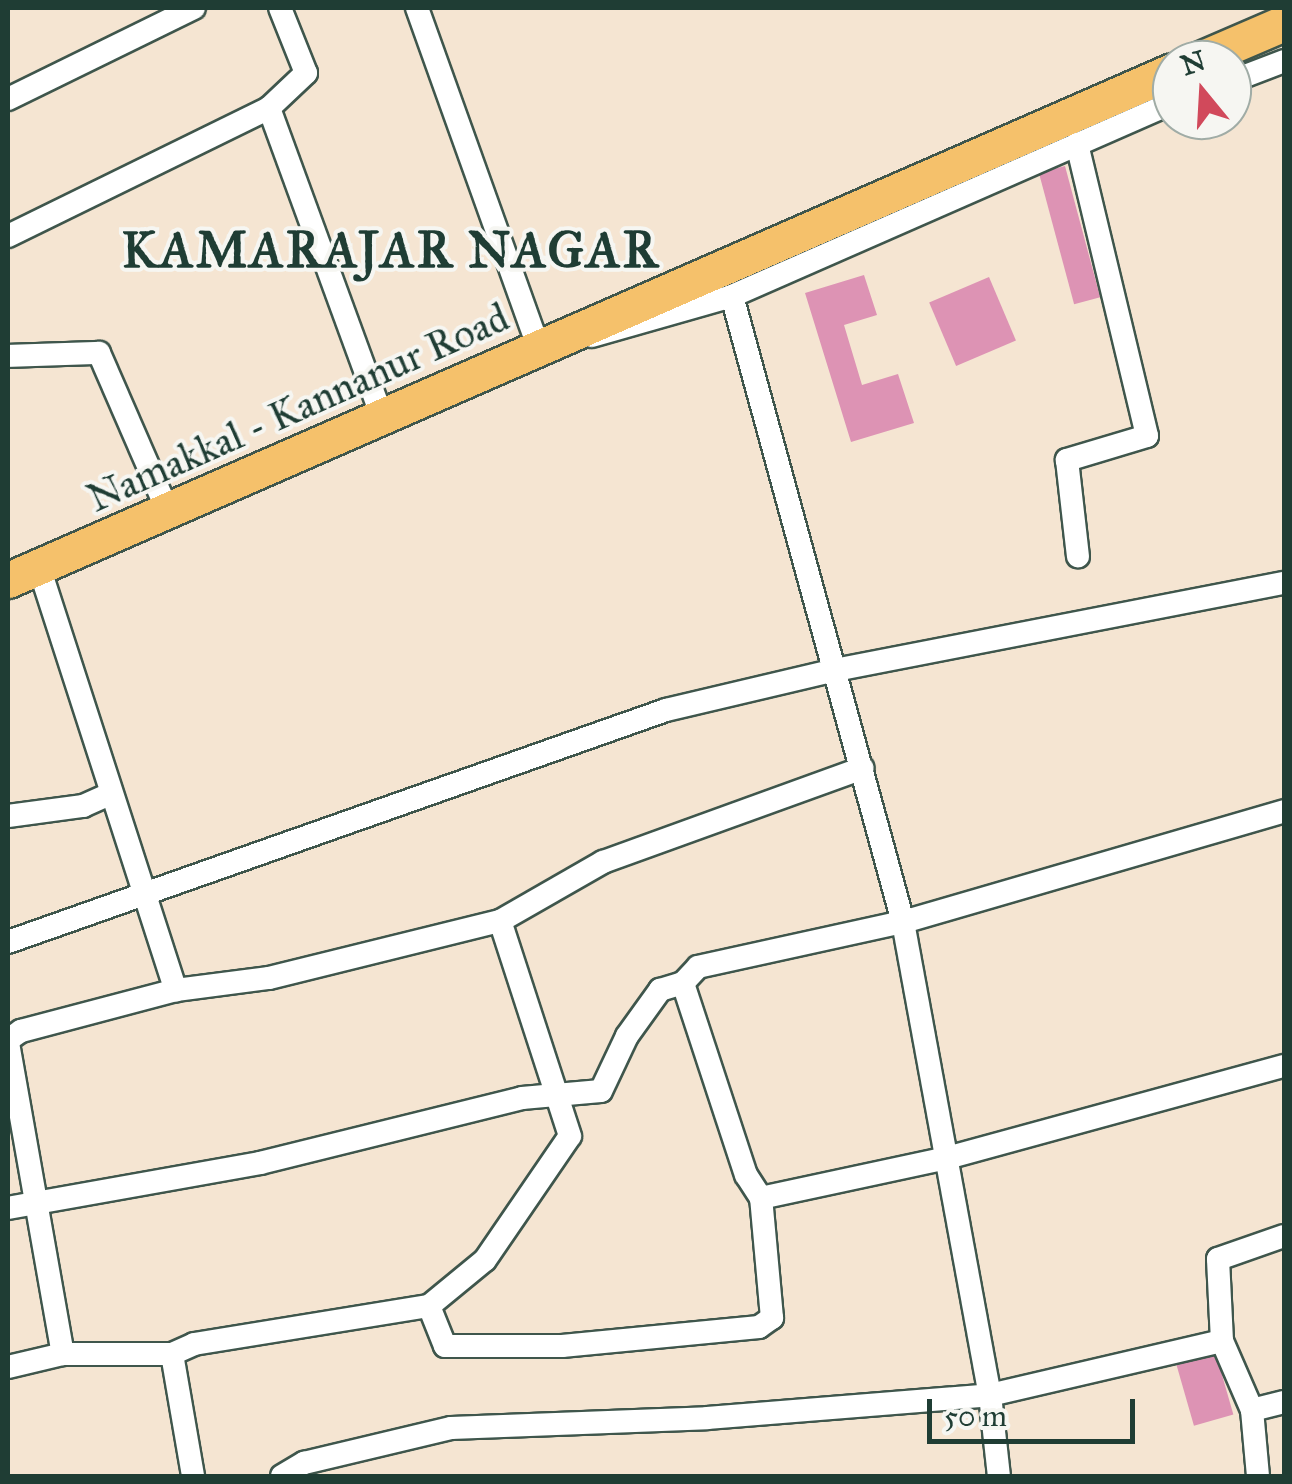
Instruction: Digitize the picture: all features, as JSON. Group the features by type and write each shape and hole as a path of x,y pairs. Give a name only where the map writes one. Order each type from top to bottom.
{"main road":[{"path":"1252,42 1284,23"},
{"name":"Namakkal - Kannanur Road","path":"23,574 1152,80"}],"street":[{"path":"8,99 194,8"},
{"path":"8,236 269,108 306,73 280,8"},
{"path":"417,8 555,340 601,337 732,296 1152,112"},
{"path":"1252,63 1284,61"},
{"path":"269,108 382,418"},
{"path":"1078,144 1147,436 1066,460 1078,556"},
{"path":"732,296 903,922 990,1395 999,1476"},
{"path":"8,356 99,353 168,512"},
{"path":"23,574 144,892 176,990"},
{"path":"8,942 666,710 836,670 1284,582"},
{"path":"63,1354 8,1042 21,1031 176,990 269,978 500,921 603,862 862,768"},
{"path":"8,816 83,806 108,796"},
{"path":"8,1208 260,1163 522,1098 560,1099 601,1090 627,1036 660,990 683,983 698,968 903,922 1284,812"},
{"path":"8,1366 63,1354 172,1354 194,1344 429,1306 486,1260 570,1136 500,921"},
{"path":"429,1306 445,1346 562,1346 760,1328 772,1318 761,1198 746,1175 683,983"},
{"path":"761,1198 947,1158 1284,1066"},
{"path":"1258,1476 1252,1410 1222,1342 1218,1259 1284,1236"},
{"path":"282,1476 304,1463 451,1428 707,1418 990,1395 1222,1342"},
{"path":"172,1354 193,1476"},
{"path":"1252,1410 1284,1402"}],"building":[{"path":"1065,166 1100,297 1074,304 1039,173"},
{"path":"864,275 877,315 844,325 862,385 898,374 914,423 851,442 805,293"},
{"path":"989,277 1016,341 956,366 929,302"},
{"path":"1216,1354 1233,1415 1194,1426 1177,1365"}],"district":[{"name":"KAMARAJAR NAGAR","path":"391,251"}]}
